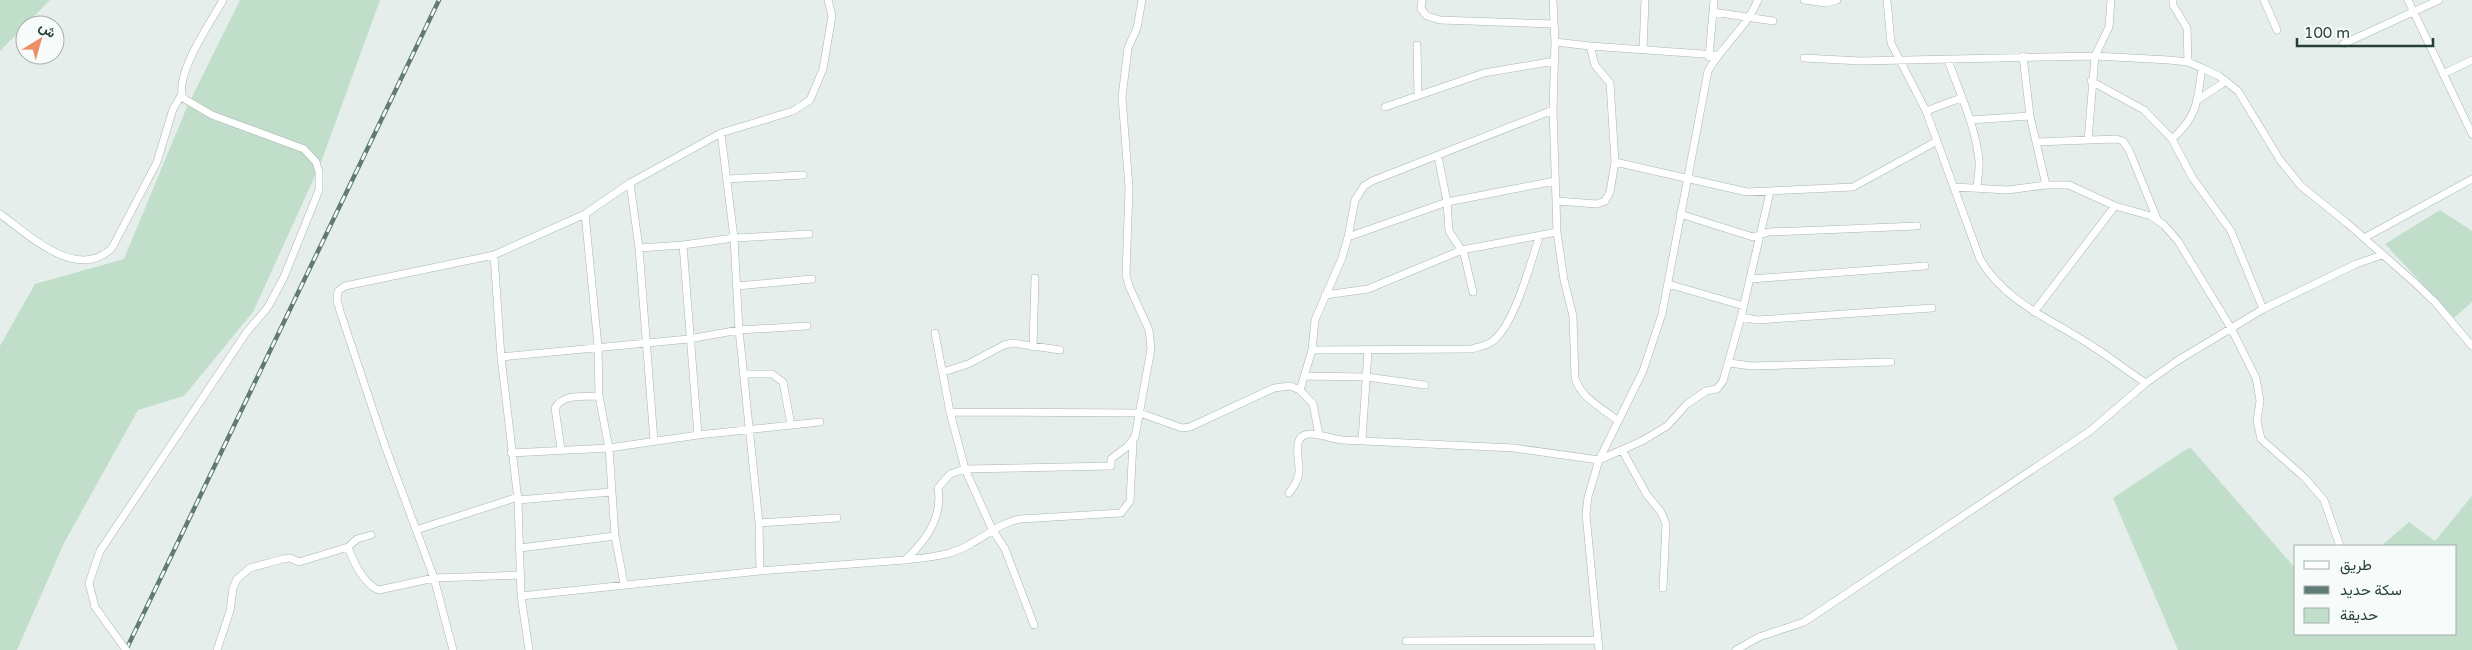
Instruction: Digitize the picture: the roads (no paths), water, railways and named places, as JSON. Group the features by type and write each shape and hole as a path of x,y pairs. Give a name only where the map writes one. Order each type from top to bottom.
{"street":[{"path":"126,650 95,607 89,583 100,551 246,333 268,307 292,261 319,190 319,172 316,162 304,149 212,116 183,98 180,88 187,68 223,0"},
{"path":"452,650 434,578 385,446 336,296 338,291 345,286 494,255 584,214 630,183 721,133 793,111 810,100 823,69 832,16 828,0"},
{"path":"521,596 624,584 942,556 972,544 992,529 1020,519 1121,513 1125,510 1130,501 1133,442 1151,349 1149,330 1126,275 1129,188 1122,97 1128,48 1137,28 1142,0"},
{"path":"1422,0 1421,9 1424,13 1440,20 1554,24"},
{"path":"1553,0 1555,42 1553,110 1557,232 1564,280 1572,316 1577,384 1585,395 1617,420"},
{"path":"1643,50 1645,0"},
{"path":"1599,650 1586,514 1588,497 1599,460 1617,420 1643,372 1658,329 1708,71 1713,55 1714,0"},
{"path":"1555,42 1713,55 1749,18 1758,0"},
{"path":"1804,0 1826,3 1837,0"},
{"path":"1887,0 1888,34 1926,111 1980,259 1988,273 2010,296 2096,348 2146,383"},
{"path":"2088,140 2091,81 2095,56 2109,27 2111,0"},
{"path":"2173,0 2173,5 2187,28 2188,62"},
{"path":"2264,0 2277,30"},
{"path":"2408,0 2472,134"},
{"path":"2343,44 2439,0"},
{"path":"1713,12 1773,21"},
{"path":"1417,45 1418,96"},
{"path":"1557,201 1597,204 1605,201 1610,192 1615,162 1610,83 1595,65 1590,46"},
{"path":"1804,58 1861,61 1899,59 1948,60 2023,56 2095,56 2188,62 2202,68 2226,81 2238,91 2260,130 2289,173 2301,186 2364,238 2435,302 2472,346"},
{"path":"2023,56 2030,116 2046,185"},
{"path":"1948,60 1970,120 1979,160 1977,188"},
{"path":"2443,74 2472,60"},
{"path":"1385,107 1484,73 1555,61"},
{"path":"2172,139 2192,116 2199,99 2202,68"},
{"path":"2091,81 2144,110 2172,139 2192,177 2231,232 2263,309"},
{"path":"2199,99 2226,81"},
{"path":"0,214 52,252 76,259 96,259 103,256 112,248 153,170 173,109 182,94"},
{"path":"1926,111 1962,98"},
{"path":"1300,390 1312,350 1312,330 1342,258 1354,200 1364,186 1372,180 1553,110"},
{"path":"1970,120 2030,116"},
{"path":"721,133 734,238 739,330 758,523 760,572"},
{"path":"2036,142 2116,139 2126,144 2157,220 2178,241 2231,328 2256,378 2260,401 2257,421 2260,440 2304,477 2324,500 2340,545"},
{"path":"1615,162 1747,192 1853,187 1937,141"},
{"path":"1438,156 1447,202 1449,231 1462,250 1472,292"},
{"path":"728,179 803,175"},
{"path":"2364,238 2472,179"},
{"path":"1348,236 1447,202 1555,181"},
{"path":"630,183 639,248 654,441"},
{"path":"1954,187 2008,190 2046,185 2070,185 2115,206 2157,220"},
{"path":"1289,492 1298,479 1298,441 1306,434 1319,434 1334,440 1514,448 1599,460 1667,426 1687,404 1706,391 1717,389 1730,363 1770,192"},
{"path":"2034,312 2115,206"},
{"path":"584,214 598,346 599,396 610,448 615,536 624,584"},
{"path":"1680,214 1753,237 1769,232 1917,226"},
{"path":"1325,295 1368,289 1462,250 1557,232"},
{"path":"639,248 683,245 734,238 809,234"},
{"path":"1312,350 1471,349 1493,341 1501,331 1526,284 1540,234"},
{"path":"683,245 698,435"},
{"path":"494,255 501,357 518,499 521,596 529,650"},
{"path":"1736,650 1759,637 1804,622 2090,430 2146,383 2177,361 2263,309 2356,264 2382,255"},
{"path":"1751,279 1925,266"},
{"path":"1033,347 1035,278"},
{"path":"737,286 812,279"},
{"path":"1668,284 1744,306"},
{"path":"1742,317 1757,320 1932,308"},
{"path":"501,357 598,346 645,344 689,339 739,330 807,326"},
{"path":"936,333 950,412 965,469 992,529 1005,549 1034,625"},
{"path":"943,372 968,364 1004,345 1013,343 1060,350"},
{"path":"1362,440 1368,351"},
{"path":"1730,363 1751,366 1891,362"},
{"path":"744,374 772,374 783,382 790,425"},
{"path":"1304,376 1367,377 1425,385"},
{"path":"950,412 1140,413 1182,428 1190,427 1281,386 1290,386 1300,390 1313,404 1319,434"},
{"path":"561,449 555,408 557,404 566,397 599,396"},
{"path":"511,453 610,448 698,435 820,422"},
{"path":"906,560 916,550 932,527 940,502 938,488 950,474 965,469 1111,466 1111,459 1133,442"},
{"path":"1622,450 1648,495 1661,512 1666,524 1663,588"},
{"path":"416,530 518,499 611,492"},
{"path":"758,523 837,518"},
{"path":"217,650 230,611 233,588 244,571 283,559 290,558 299,562 348,547 357,540 371,535"},
{"path":"520,548 615,536"},
{"path":"348,547 353,561 374,588 379,590 434,578 521,575"},
{"path":"1406,641 1598,640"}],"railway":[{"path":"126,650 439,0"}]}
